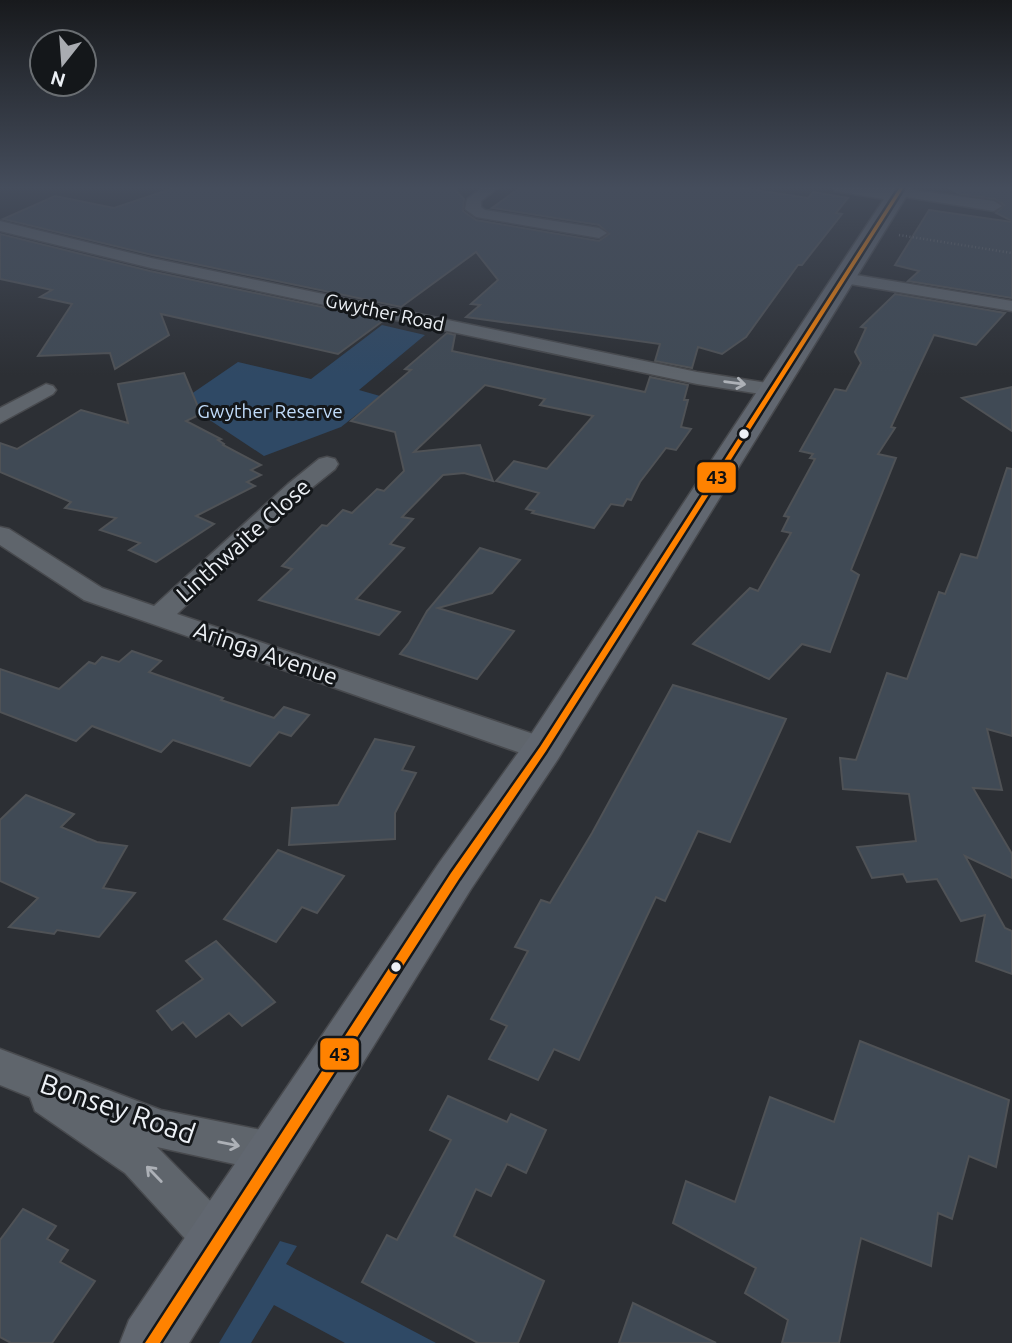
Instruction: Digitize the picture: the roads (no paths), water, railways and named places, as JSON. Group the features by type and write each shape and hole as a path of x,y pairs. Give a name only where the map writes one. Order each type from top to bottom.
{"street":[{"name":"Gwyther Road","path":"97,250 697,378 773,390"},
{"path":"152,1343 456,876 543,749 862,250"},
{"path":"844,278 1012,306"},
{"path":"0,417 46,390"},
{"name":"Linthwaite Close","path":"159,616 296,489 327,464"},
{"name":"Aringa Avenue","path":"0,534 93,594 543,749"},
{"name":"Bonsey Road","path":"1,1067 161,1129 276,1153"},
{"name":"Bonsey Road","path":"1,1067 140,1158 218,1241"}],"park label":[{"name":"Gwyther Reserve","path":"270,411"}]}
